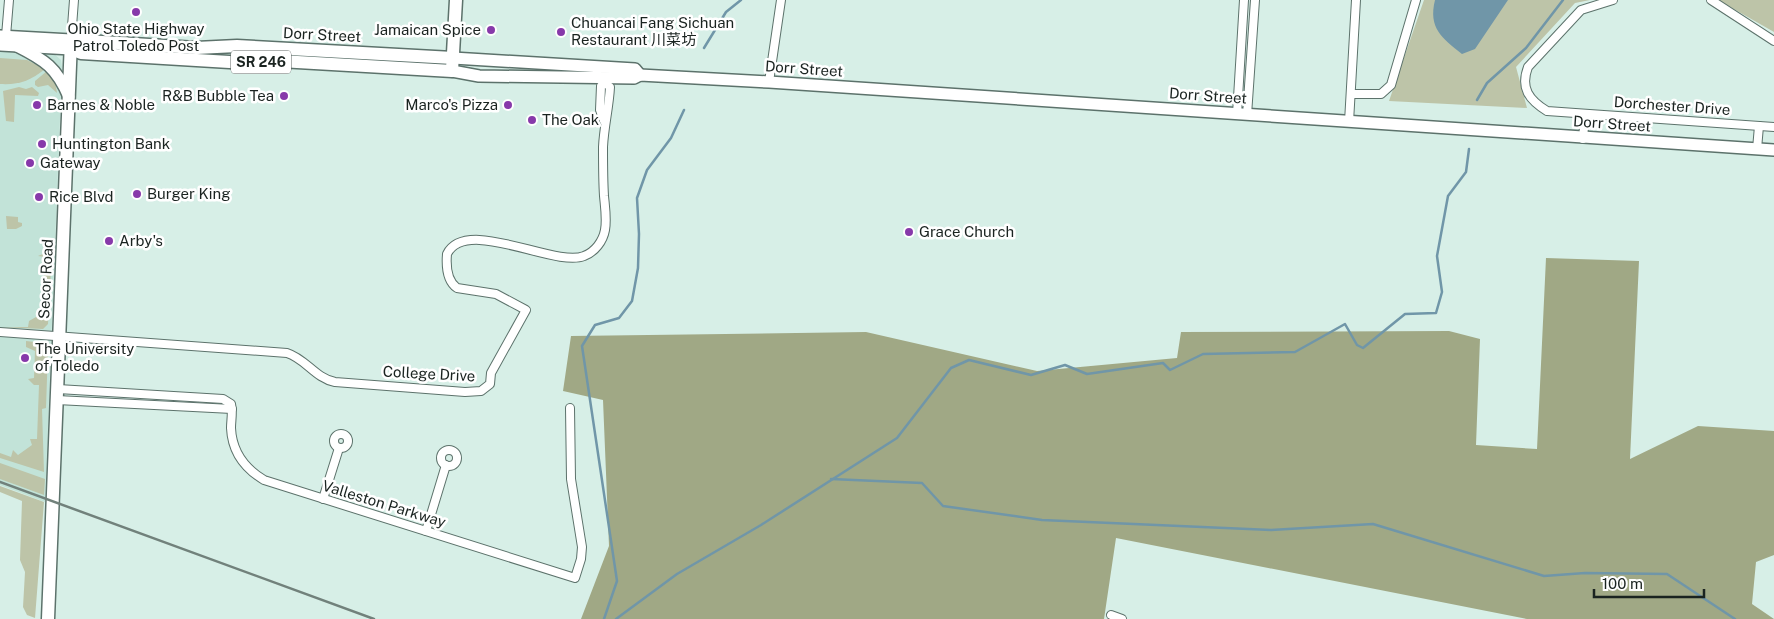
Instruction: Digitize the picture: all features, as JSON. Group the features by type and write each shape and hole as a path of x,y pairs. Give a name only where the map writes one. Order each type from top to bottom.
{"main road":[{"path":"452,64 456,0"},
{"name":"Dorr Street","path":"2,39 17,46 71,45"},
{"name":"Dorr Street","path":"2,39 71,45 81,53 225,62 280,61 635,69 640,75"},
{"name":"Secor Road","path":"48,619 71,45"},
{"path":"17,46 51,66 61,78 69,98"},
{"name":"Dorr Street","path":"452,64 479,76 606,80 634,78 640,75 769,82 1583,139 1774,150"}],"street":[{"path":"2,39 9,0"},
{"name":"Secor Road","path":"71,45 74,0"},
{"path":"769,82 781,0"},
{"path":"1242,114 1244,0"},
{"path":"1242,114 1255,0"},
{"path":"1349,122 1356,0"},
{"path":"1351,94 1381,94 1391,85 1416,0"},
{"name":"Dorchester Drive","path":"1613,0 1581,10 1537,55 1524,77 1525,87 1536,105 1548,111 1774,127"},
{"path":"1711,0 1774,41"},
{"name":"College Drive","path":"0,332 287,353 301,360 321,377 335,382 465,392 481,391 490,384 491,373 526,310 496,294 457,288 453,285 448,268 448,254 457,243 467,240 528,247 565,257 578,258 590,253 603,236 606,223 604,121 609,110 610,86 606,80"},
{"path":"1583,139 1584,114"},
{"path":"1757,149 1759,126"},
{"path":"58,395 167,395 223,398 231,404 232,409 166,406 58,395"},
{"path":"166,406 167,395"},
{"name":"Valleston Parkway","path":"232,409 231,427 235,448 250,470 271,483 575,578 582,548 570,468 570,408"},
{"path":"323,499 339,448"},
{"path":"426,531 446,465"},
{"path":"1111,615 1122,619"}],"shaded area":[{"path":"1424,0 1590,0 1575,3 1516,67 1527,108 1389,101"},
{"path":"1718,0 1774,0 1774,32"},
{"name":"The University of Toledo","path":"0,50 53,53 61,60 62,67 45,502 0,485"},
{"path":"0,58 27,60 45,69 24,81 13,84 0,84"},
{"path":"47,71 55,81 57,93 48,85 38,87 35,85 35,81"},
{"path":"19,87 26,89 32,87 39,93 38,96 15,95 14,122 6,121 3,91"},
{"path":"6,216 18,217 18,222 22,223 22,226 16,229 7,229"},
{"path":"50,251 52,252 48,324 43,329 0,327 28,327 29,321 36,317 42,317 45,257 38,256"},
{"path":"1546,258 1639,261 1630,459 1698,426 1774,431 1774,555 1756,562 1752,604 1774,619 1527,619 1116,538 1104,619 581,619 609,546 603,400 563,391 571,336 866,332 1037,371 1177,358 1181,332 1449,331 1480,339 1476,445 1537,449"},
{"path":"26,341 44,343 48,348 46,408 42,409 44,472 0,458 0,453 11,457 13,450 18,455 32,445 30,439 37,439 39,385 34,385 28,379 34,378 35,351 26,347"},
{"path":"0,463 45,479 44,495 0,479"},
{"path":"0,486 44,502 35,618 27,615 23,607 25,572 20,560 22,501 0,492"}],"water":[{"path":"1435,0 1508,0 1475,49 1462,54 1448,43 1435,25 1433,10"}],"waterway":[{"path":"704,48 726,12 741,0"},
{"path":"1477,100 1487,83 1526,48 1563,0"},
{"path":"604,619 617,581 582,346 595,325 619,318 632,301 638,268 637,198 647,170 671,138 684,110"},
{"path":"616,619 677,574 761,525 897,438 951,368 969,360 1031,375 1065,365 1087,374 1163,363 1170,370 1203,354 1295,352 1345,324 1357,345 1363,348 1405,314 1436,313 1442,292 1437,256 1448,196 1466,172 1469,149"},
{"path":"831,479 922,483 943,506 1042,520 1271,530 1373,524 1544,576 1585,573 1667,574 1735,619"}],"railway":[{"path":"0,482 374,619"}],"place":[{"name":"Ohio State Highway Patrol Toledo Post","path":"136,12"},
{"name":"Jamaican Spice","path":"491,30"},
{"name":"Chuancai Fang Sichuan Restaurant 川菜坊","path":"561,32"},
{"name":"R&B Bubble Tea","path":"284,96"},
{"name":"Barnes & Noble","path":"37,105"},
{"name":"Marco's Pizza","path":"508,105"},
{"name":"The Oak","path":"532,120"},
{"name":"Huntington Bank","path":"42,144"},
{"name":"Gateway","path":"30,163"},
{"name":"Burger King","path":"137,194"},
{"name":"Rice Blvd","path":"39,197"},
{"name":"Grace Church","path":"909,232"},
{"name":"Arby's","path":"109,241"},
{"name":"The University of Toledo","path":"25,358"}]}
